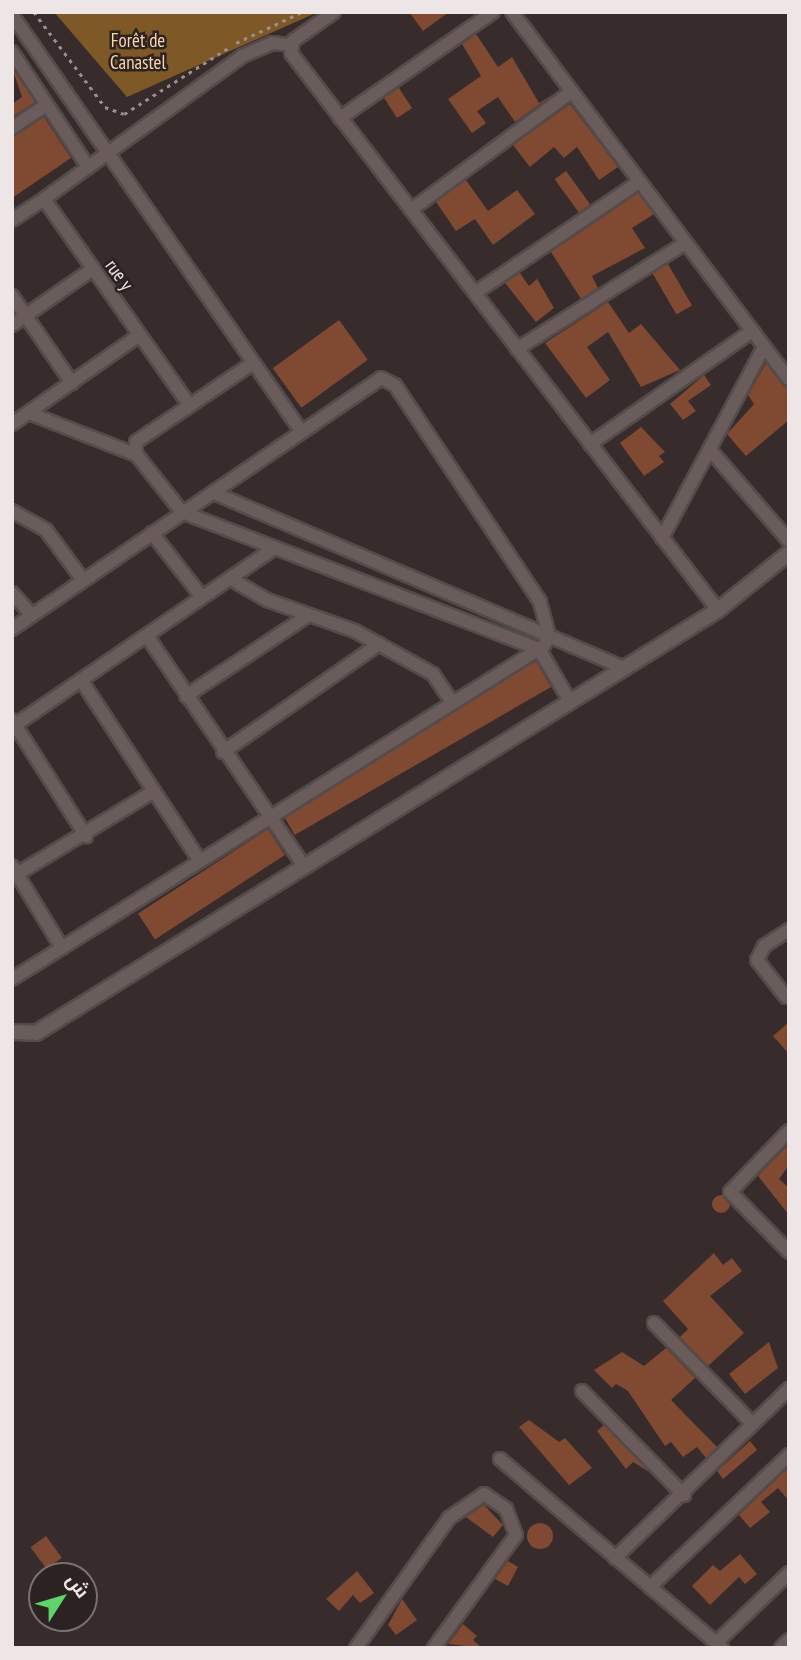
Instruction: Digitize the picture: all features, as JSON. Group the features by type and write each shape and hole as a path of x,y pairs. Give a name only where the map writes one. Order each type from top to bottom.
{"street":[{"path":"12,220 242,56 272,43 290,45 334,12"},
{"path":"340,118 493,12"},
{"path":"512,12 789,379"},
{"path":"12,15 301,430"},
{"path":"290,45 340,118 718,610"},
{"path":"12,51 45,106 88,167"},
{"path":"411,210 571,92"},
{"path":"12,128 45,106"},
{"path":"475,293 639,182"},
{"name":"rue y","path":"44,199 91,270 188,403"},
{"path":"517,349 685,243"},
{"path":"12,326 91,270"},
{"path":"12,296 72,383"},
{"path":"590,444 752,331"},
{"path":"12,424 138,336"},
{"path":"662,538 711,451 764,347"},
{"path":"137,455 136,442 188,403 253,363"},
{"path":"12,629 381,378 395,386 540,602 549,636 540,651 452,702 12,979"},
{"path":"29,413 137,455 182,512 272,550 540,651 568,698"},
{"path":"711,451 789,541"},
{"path":"214,493 622,667"},
{"path":"12,511 46,530 83,580"},
{"path":"152,533 202,597"},
{"path":"86,836 14,722 147,636 272,550"},
{"path":"12,1032 36,1033 568,698 718,610 789,554"},
{"path":"231,579 379,644 433,674 452,702"},
{"path":"12,593 32,615"},
{"path":"186,696 309,615"},
{"path":"147,636 223,752 303,865"},
{"path":"223,752 379,644"},
{"path":"81,680 200,861"},
{"path":"62,947 15,870 86,836 154,791"},
{"path":"788,997 757,960 764,946 789,930"},
{"path":"788,1250 730,1192 789,1131"},
{"path":"654,1322 753,1424"},
{"path":"615,1558 684,1495 789,1389"},
{"path":"582,1391 684,1495"},
{"path":"650,1587 789,1455"},
{"path":"500,1459 719,1645 789,1573"},
{"path":"356,1648 449,1518 484,1494 506,1509 516,1535 434,1648"},
{"path":"781,1648 789,1640"}],"path":[{"path":"34,12 105,107 124,114 254,31 302,12"}],"green space":[{"name":"Forêt de Canastel","path":"54,12 318,12 127,97"}],"building":[{"path":"409,12 449,12 423,31"},
{"path":"476,34 498,67 512,57 539,103 555,93 515,122 498,97 477,111 486,123 472,133 448,99 481,76 462,44"},
{"path":"12,68 35,102 12,117 12,104 22,97"},
{"path":"399,88 412,108 397,118 384,98"},
{"path":"570,104 618,167 599,180 577,147 564,158 554,147 530,167 513,145"},
{"path":"44,117 71,158 12,198 12,137"},
{"path":"566,171 590,204 579,212 555,179"},
{"path":"466,180 488,211 517,190 535,214 493,245 475,219 456,231 436,202"},
{"path":"638,193 654,214 632,228 645,248 592,276 598,288 581,299 551,252"},
{"path":"668,264 692,306 676,315 652,273"},
{"path":"520,273 529,286 537,279 554,308 536,322 505,283"},
{"path":"608,302 629,333 641,324 680,370 641,387 608,332 587,347 610,380 586,398 545,343"},
{"path":"339,320 368,360 301,408 273,368"},
{"path":"766,363 789,388 789,420 746,456 727,434 754,404 748,395"},
{"path":"704,375 711,385 688,401 696,411 683,420 670,404"},
{"path":"641,427 665,452 659,456 664,462 644,476 620,443"},
{"path":"536,661 551,687 295,835 280,809"},
{"path":"268,829 285,855 155,939 138,913"},
{"path":"789,1022 789,1054 773,1036"},
{"path":"789,1144 789,1165 779,1179 789,1188 789,1215 758,1176"},
{"path":"717,1195 725,1195 730,1204 728,1211 717,1213 712,1208 712,1200"},
{"path":"714,1253 723,1265 732,1258 742,1271 710,1296 744,1333 708,1366 680,1337 688,1329 663,1301"},
{"path":"769,1342 778,1368 745,1394 729,1374"},
{"path":"666,1348 695,1378 671,1400 717,1447 706,1458 697,1447 683,1457 671,1442 665,1446 628,1391 616,1384 612,1388 594,1370 622,1352 644,1366"},
{"path":"529,1420 559,1442 565,1438 592,1468 569,1485 519,1427"},
{"path":"604,1425 651,1473 633,1462 626,1469 597,1431"},
{"path":"750,1441 757,1450 723,1479 717,1471"},
{"path":"789,1467 789,1501 778,1488 761,1502 770,1512 750,1528 739,1515"},
{"path":"484,1505 503,1525 493,1537 466,1517"},
{"path":"540,1523 549,1527 553,1536 549,1545 540,1549 531,1545 527,1536 531,1527"},
{"path":"46,1536 62,1558 56,1562 41,1562 31,1547"},
{"path":"740,1554 757,1574 745,1584 739,1577 710,1605 692,1586 713,1565 720,1571"},
{"path":"508,1561 518,1567 508,1586 495,1579"},
{"path":"357,1571 374,1593 360,1603 353,1595 339,1611 326,1599"},
{"path":"402,1599 417,1620 396,1635 388,1625"},
{"path":"463,1624 477,1636 473,1640 482,1648 448,1644"}]}
